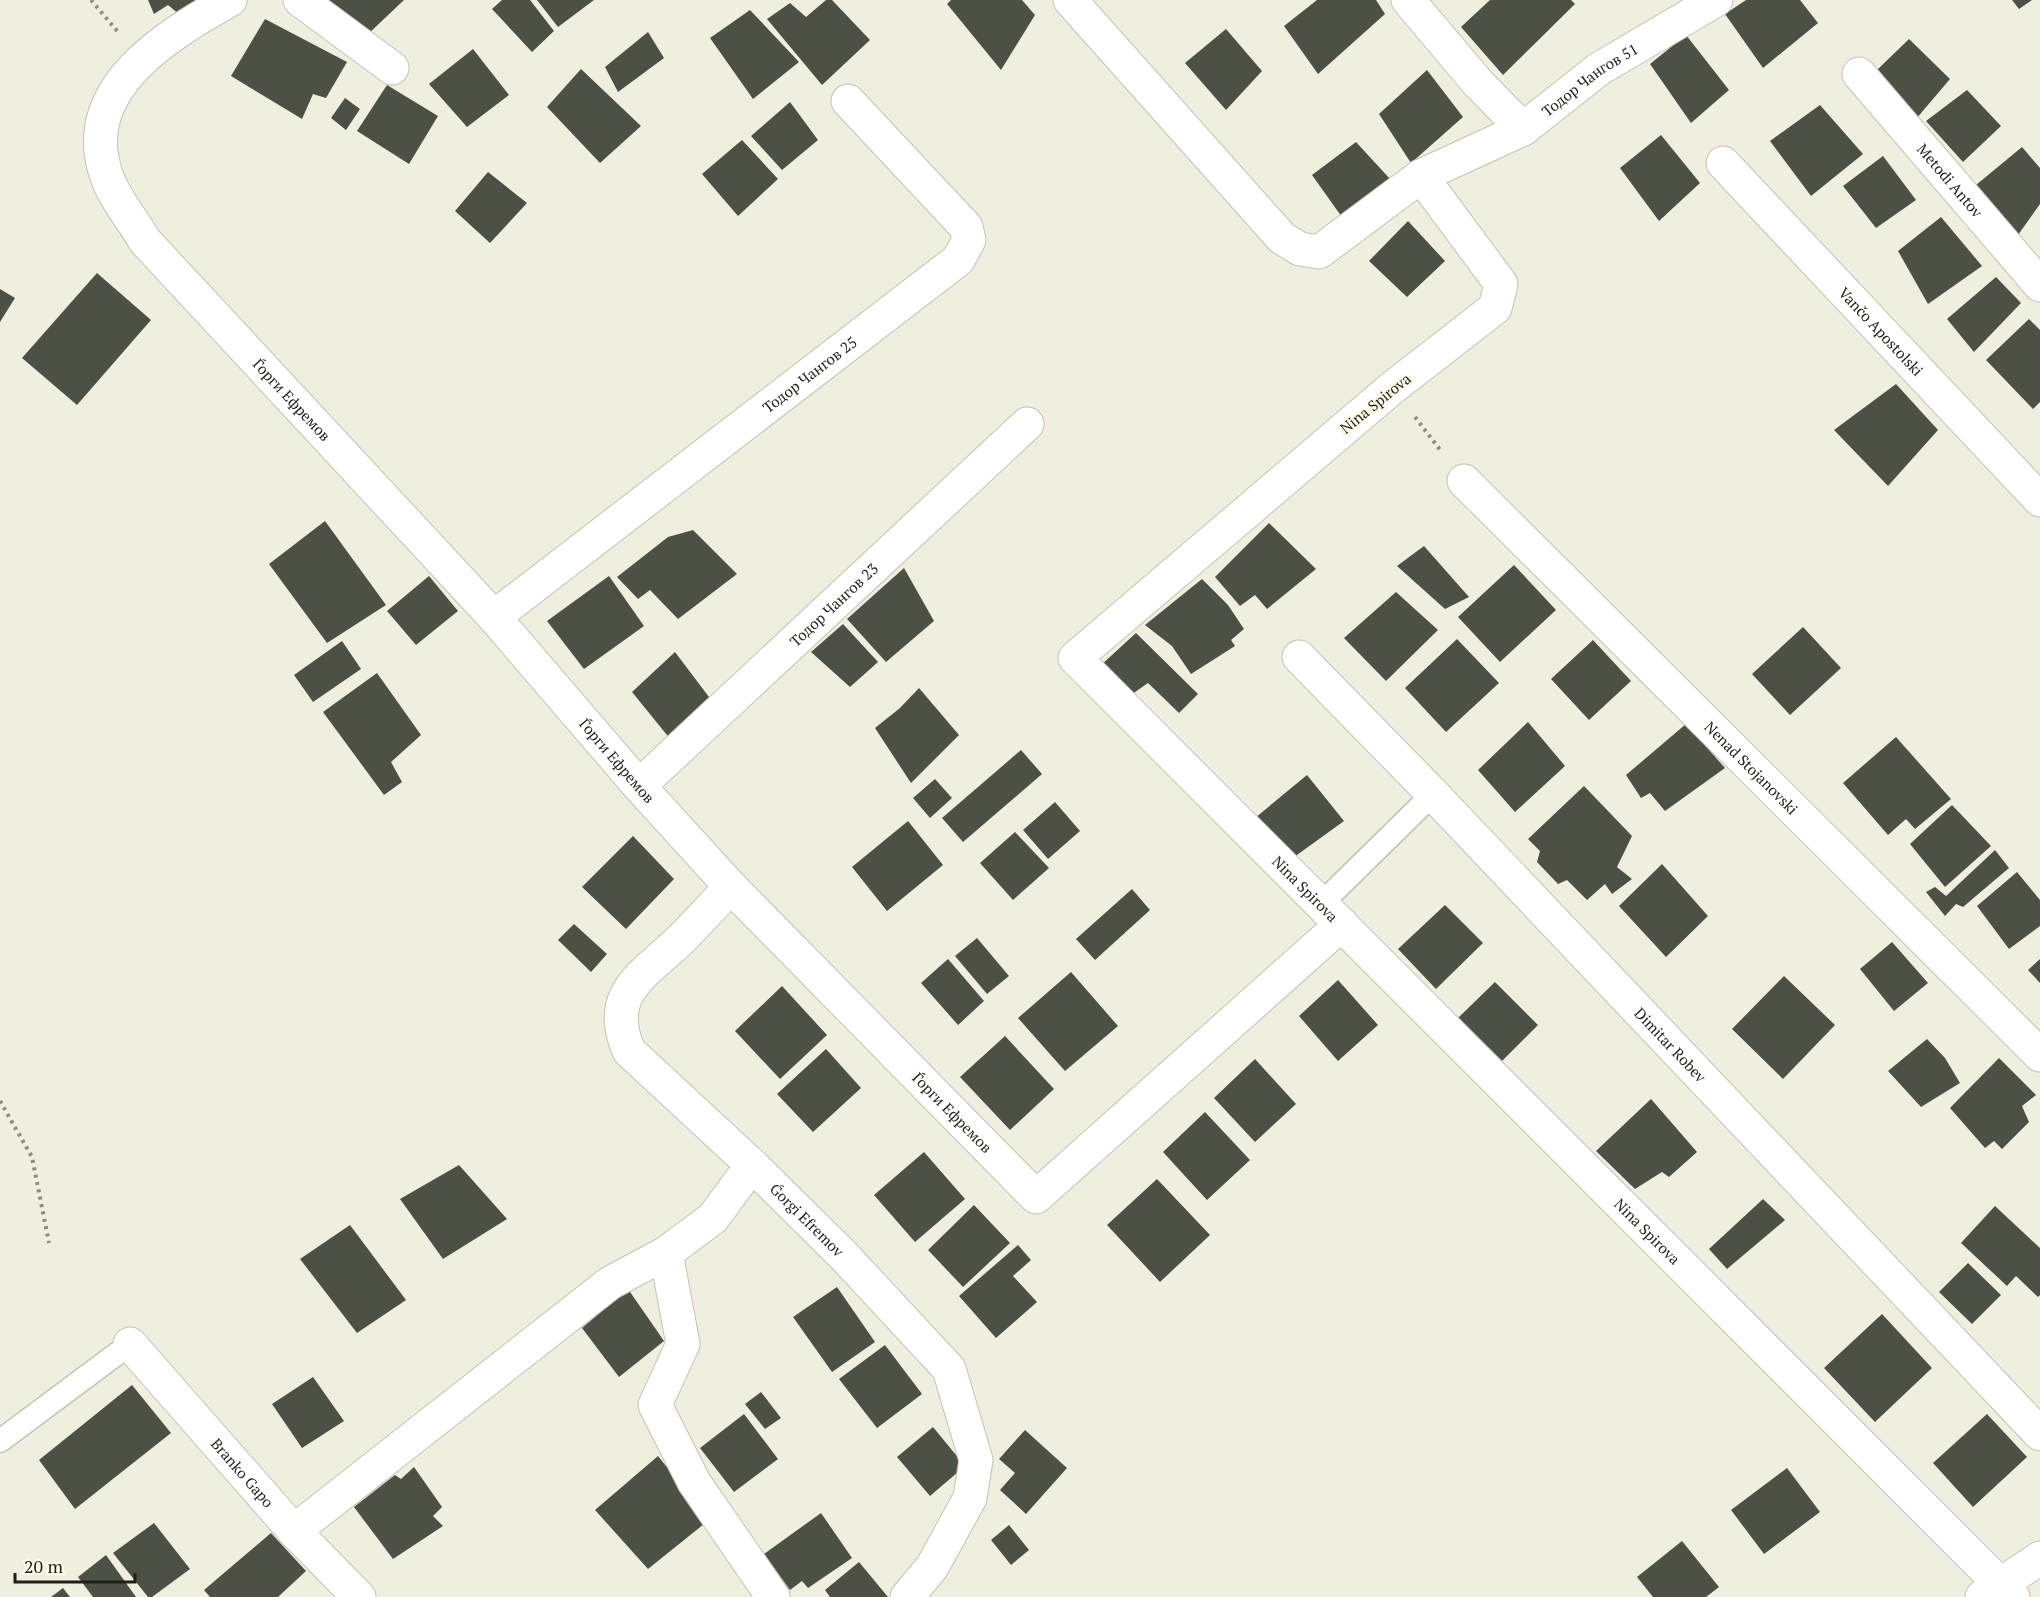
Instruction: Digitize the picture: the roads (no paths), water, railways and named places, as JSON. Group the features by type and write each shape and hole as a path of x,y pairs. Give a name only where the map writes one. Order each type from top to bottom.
{"street":[{"name":"Ѓорги Ефремов","path":"230,0 162,41 124,78 109,100 101,135 100,153 106,176 146,241 494,617 639,786 731,887 1036,1197 1331,915"},
{"path":"300,0 392,68"},
{"path":"1070,0 1282,238 1300,249 1319,252 1421,176"},
{"path":"1408,0 1478,83 1523,129"},
{"name":"Тодор Чангов 51","path":"1421,176 1523,129 1599,69 1716,0"},
{"name":"Metodi Antov","path":"1859,74 2040,285"},
{"name":"Тодор Чангов 25","path":"494,617 958,260 969,240 966,227 848,101"},
{"name":"Vančo Apostolski","path":"1724,163 2040,500"},
{"name":"Nina Spirova","path":"1421,176 1501,284 1495,308 1392,388 1075,658 1180,760 1999,1593"},
{"name":"Тодор Чангов 23","path":"639,786 1028,424"},
{"name":"Nenad Stojanovski","path":"1464,481 2040,1055"},
{"name":"Dimitar Robev","path":"1299,657 1433,794 2040,1434"},
{"name":"Ǵorgi Efremov","path":"731,887 676,944 635,979 624,996 621,1025 629,1051 752,1165 844,1256 949,1369 976,1460 970,1498 932,1567 908,1597"},
{"path":"294,1531 610,1283 666,1253 713,1218 752,1165"},
{"path":"666,1253 683,1344 655,1405 694,1482 773,1597"},
{"name":"Branko Gapo","path":"130,1344 294,1531 359,1597"},
{"path":"1999,1593 2040,1558"}],"lane":[{"path":"1331,915 1433,794"},
{"path":"0,1441 130,1344"}]}
